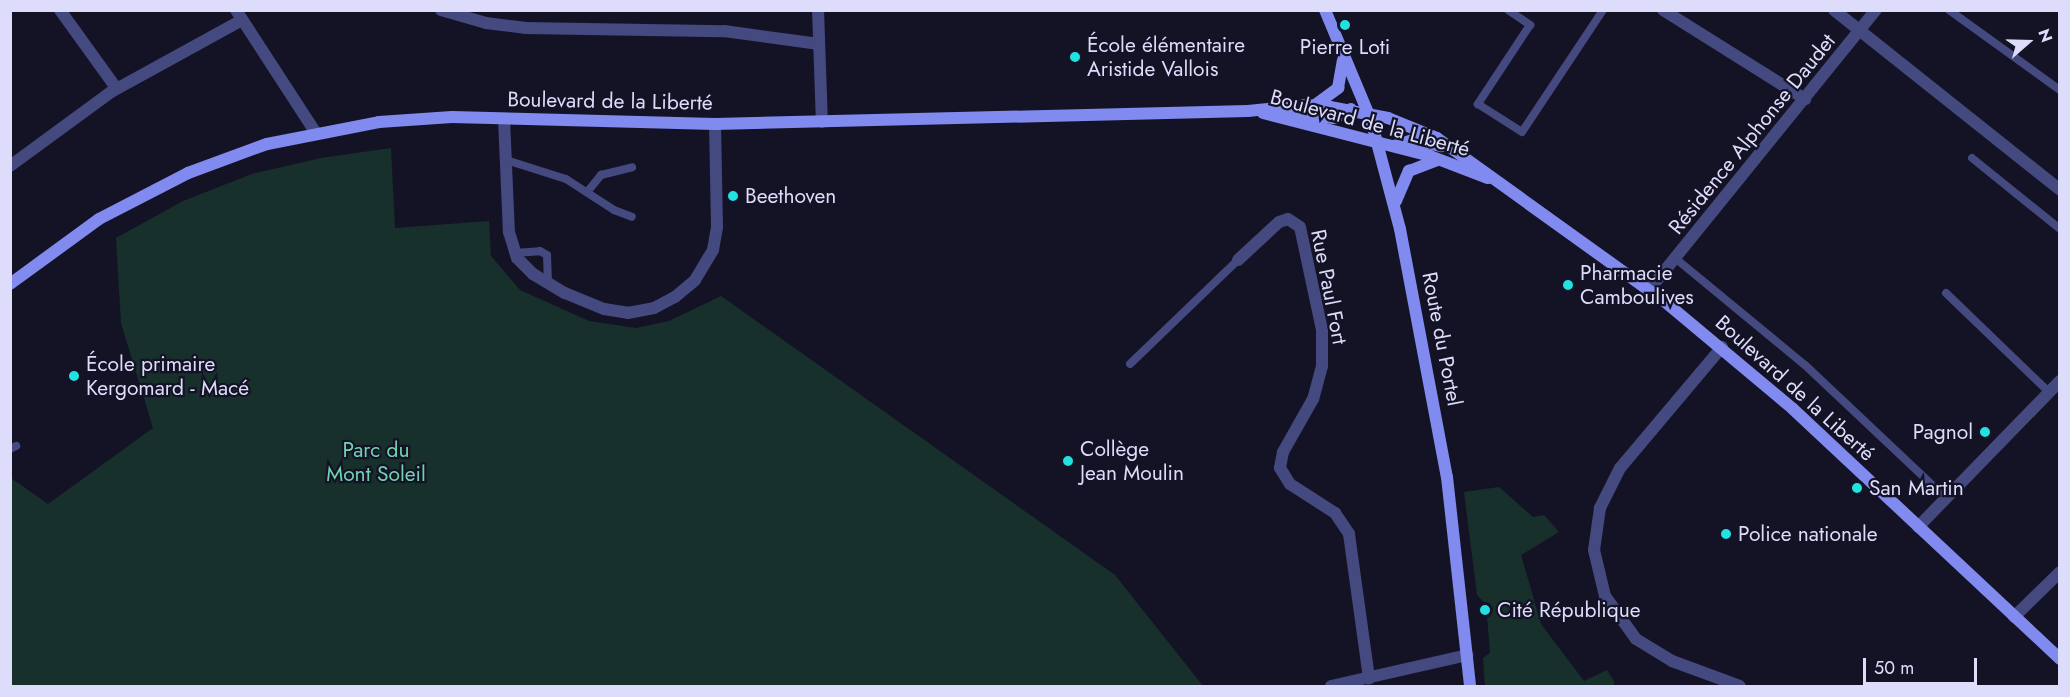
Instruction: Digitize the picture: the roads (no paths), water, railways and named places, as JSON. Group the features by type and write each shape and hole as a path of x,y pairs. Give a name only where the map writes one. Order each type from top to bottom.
{"main road":[{"name":"Route du Portel","path":"1324,10 1369,115 1395,208 1440,434 1470,687"},
{"path":"1315,105 1338,88 1343,72 1342,50"},
{"path":"1275,115 1307,113 1334,118 1349,111 1357,100 1355,80"},
{"name":"Boulevard de la Liberté","path":"10,284 84,229 140,196 211,163 316,133 402,119 504,118 715,124 1248,111 1315,105 1349,111 1423,131 1456,150 1649,290 1722,347 2060,659"},
{"name":"Boulevard de la Liberté","path":"1248,111 1275,115 1443,160 1513,191"},
{"path":"1384,163 1394,146 1419,141 1456,150"},
{"path":"1395,208 1400,185 1409,171 1422,163 1443,160"}],"street":[{"path":"60,10 117,89"},
{"path":"441,10 486,23 525,28 724,32 819,44"},
{"path":"818,10 822,122"},
{"path":"1663,10 1805,99"},
{"path":"1834,10 2060,190"},
{"name":"Résidence Alphonse Daudet","path":"1649,290 1876,10"},
{"path":"10,166 117,89 239,15 316,133"},
{"path":"504,118 514,253 548,284 595,306 628,313 662,305 690,285 709,258 716,234 715,124"},
{"name":"Rue Paul Fort","path":"1238,260 1279,222 1288,219 1300,228 1322,330 1323,358 1316,392 1283,452 1280,468 1290,484 1335,513 1349,534 1369,679"},
{"path":"1722,347 1615,475 1597,519 1594,550 1605,596 1636,639 1672,661 1740,687"},
{"path":"1918,527 2056,387"},
{"path":"2014,617 2060,572"},
{"path":"1330,687 1468,655"}],"lane":[{"path":"1508,10 1530,25 1478,104 1522,132 1604,10"},
{"path":"1949,10 2060,90"},
{"path":"1972,158 2060,229"},
{"path":"506,160 559,176 588,191 614,210 632,217"},
{"path":"588,191 601,175 632,167"},
{"path":"514,253 540,251 547,255 548,284"},
{"path":"1675,258 1805,365 1946,498"},
{"path":"1130,364 1238,260"},
{"path":"1947,293 2056,387"}],"place":[{"name":"Pierre Loti","path":"1345,25"},
{"name":"École élémentaire Aristide Vallois","path":"1075,57"},
{"name":"Beethoven","path":"733,196"},
{"name":"Pharmacie Camboulives","path":"1568,285"},
{"name":"École primaire Kergomard - Macé","path":"74,376"},
{"name":"Pagnol","path":"1985,432"},
{"name":"Collège Jean Moulin","path":"1068,461"},
{"name":"San Martin","path":"1857,488"},
{"name":"Police nationale","path":"1726,534"},
{"name":"Cité République","path":"1485,610"}],"park label":[{"name":"Parc du Mont Soleil","path":"376,462"}]}
